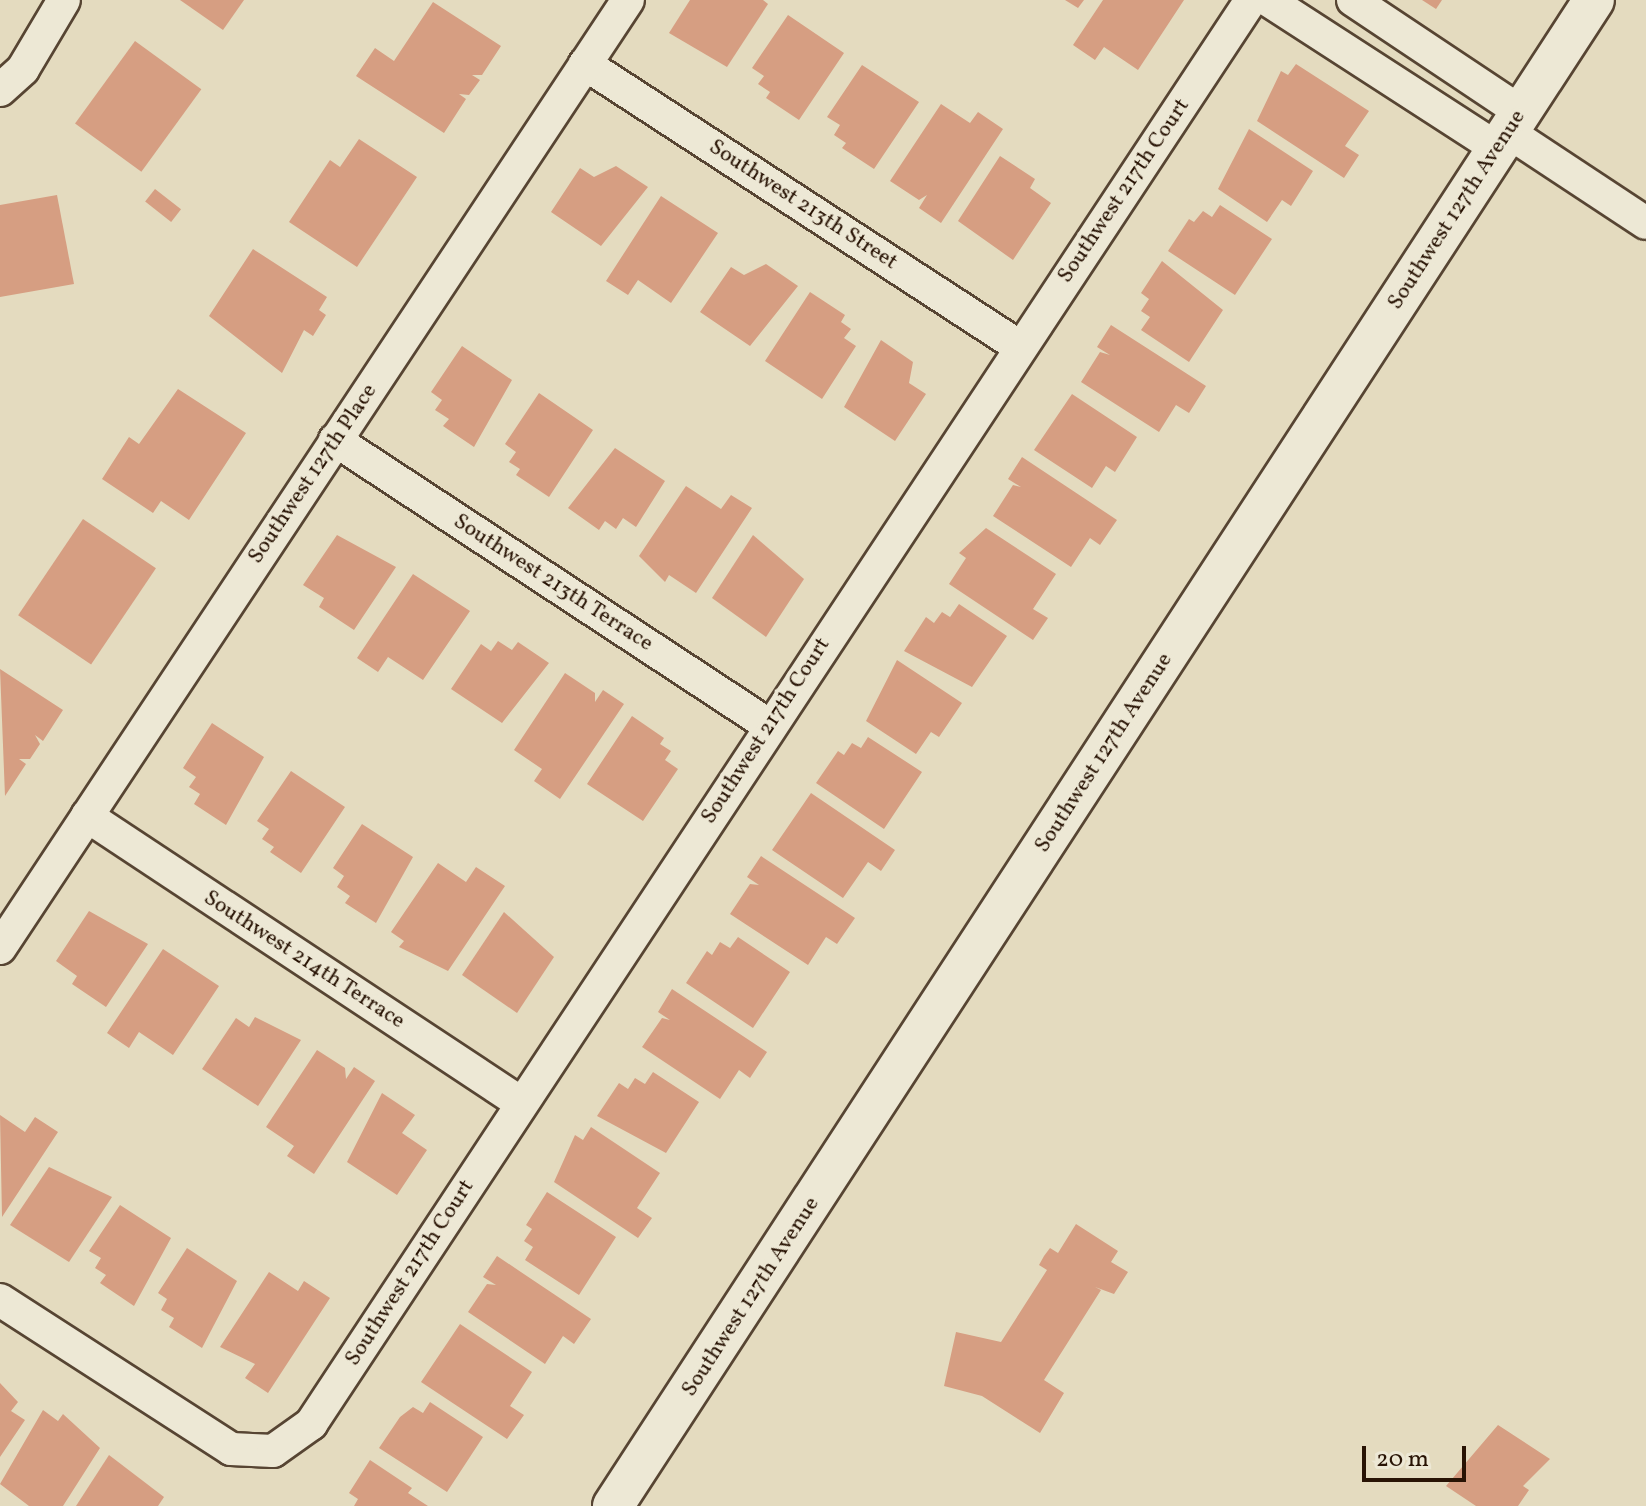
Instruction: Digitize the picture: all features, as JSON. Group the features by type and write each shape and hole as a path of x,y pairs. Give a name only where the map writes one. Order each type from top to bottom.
{"street":[{"path":"0,90 23,69 64,0"},
{"name":"Southwest 127th Place","path":"0,948 628,0"},
{"name":"Southwest 217th Court","path":"0,1300 231,1449 273,1451 311,1424 1251,0"},
{"path":"1268,0 1508,131 1646,223"},
{"path":"1353,0 1508,131"},
{"name":"Southwest 127th Avenue","path":"613,1506 1594,0"},
{"name":"Southwest 213th Street","path":"585,64 1020,347"},
{"name":"Southwest 213th Terrace","path":"335,440 770,726"},
{"name":"Southwest 214th Terrace","path":"87,816 521,1103"}],"building":[{"path":"180,0 244,0 223,30"},
{"path":"690,0 763,0 768,4 727,67 669,33"},
{"path":"1065,0 1084,0 1078,8"},
{"path":"1103,0 1184,0 1138,70 1104,47 1095,60 1073,45"},
{"path":"1422,0 1442,0 1436,9"},
{"path":"433,2 501,46 482,75 472,75 480,80 469,95 459,94 466,99 444,133 356,76 375,48 394,61"},
{"path":"788,15 844,53 799,120 766,98 770,92 758,84 764,76 752,68"},
{"path":"135,41 201,89 141,172 75,124"},
{"path":"1296,64 1369,111 1345,146 1359,155 1344,178 1257,121 1281,71 1288,75"},
{"path":"862,65 919,102 874,169 842,148 846,143 834,135 840,125 827,117"},
{"path":"941,104 970,123 978,112 1003,129 941,223 919,208 927,195 919,200 890,181"},
{"path":"1249,129 1313,171 1291,206 1282,200 1267,222 1218,189"},
{"path":"359,139 417,177 357,267 289,222 330,160 340,167"},
{"path":"1000,156 1035,179 1030,188 1051,203 1013,260 958,221"},
{"path":"616,166 648,187 601,246 551,212 580,168 594,177"},
{"path":"155,189 181,209 171,222 145,202"},
{"path":"57,195 74,284 0,297 0,205"},
{"path":"661,196 718,233 671,303 638,280 628,295 606,281"},
{"path":"1220,205 1272,239 1235,295 1168,251 1189,219 1194,222 1203,211 1212,217"},
{"path":"253,249 327,297 319,310 326,315 313,336 304,330 282,373 209,316"},
{"path":"1162,261 1223,310 1189,362 1141,330 1150,317 1141,311 1149,299 1141,293"},
{"path":"766,264 798,286 750,346 700,312 731,267 744,275"},
{"path":"810,292 845,315 841,322 851,329 844,338 856,346 822,399 765,361"},
{"path":"1111,325 1206,386 1189,413 1176,405 1159,432 1081,382 1100,352 1110,355 1097,347"},
{"path":"881,340 913,362 909,383 926,394 895,441 844,407"},
{"path":"462,346 512,380 474,447 443,426 449,419 435,410 442,400 431,392"},
{"path":"178,389 246,433 189,520 161,501 153,513 102,479 129,437 139,444"},
{"path":"539,393 593,430 549,497 516,475 520,469 509,462 516,452 505,444"},
{"path":"1072,394 1137,437 1115,472 1106,466 1092,488 1034,450"},
{"path":"615,448 665,481 636,527 623,518 616,529 605,521 599,530 568,508"},
{"path":"1022,457 1117,520 1100,545 1090,538 1071,567 993,516 1013,485 1021,487 1008,479"},
{"path":"686,486 721,509 731,495 752,508 696,593 669,575 665,582 639,556"},
{"path":"83,519 156,568 91,664 18,615"},
{"path":"986,528 1056,574 1033,609 1048,618 1033,640 949,584 966,558 959,553"},
{"path":"337,535 396,567 354,630 319,607 324,598 303,585"},
{"path":"753,535 804,579 766,637 712,598"},
{"path":"413,574 470,611 423,680 388,657 378,672 357,658"},
{"path":"959,604 1007,636 972,687 904,651 926,617 934,623 942,612 950,617"},
{"path":"498,641 512,650 518,642 549,663 502,723 451,689 481,644 491,651"},
{"path":"897,660 962,703 939,737 931,732 916,754 866,721"},
{"path":"0,669 63,710 43,741 35,735 40,744 30,759 19,759 26,764 5,796"},
{"path":"565,673 595,693 595,702 603,690 624,704 560,799 534,781 542,769 514,750"},
{"path":"632,716 664,738 660,744 671,751 665,760 678,769 643,821 587,784"},
{"path":"212,723 264,757 226,825 194,804 200,794 189,787 196,777 183,768"},
{"path":"868,737 922,772 884,829 816,783 838,751 844,755 852,743 861,748"},
{"path":"291,771 345,807 301,873 270,852 274,847 262,839 269,829 257,821"},
{"path":"811,793 895,850 881,871 868,862 843,898 772,850"},
{"path":"362,824 413,857 376,923 345,903 350,896 337,887 344,876 333,868"},
{"path":"761,856 855,918 837,944 826,937 808,965 730,914 750,884 759,885 747,877"},
{"path":"438,863 466,882 476,867 505,886 448,971 399,947 404,941 391,932"},
{"path":"89,911 148,944 106,1007 72,984 77,976 56,961"},
{"path":"504,912 554,957 517,1013 462,975"},
{"path":"738,937 790,972 753,1028 686,983 707,951 712,955 720,942 730,948"},
{"path":"163,949 219,986 173,1055 139,1032 129,1048 107,1033"},
{"path":"672,989 767,1052 750,1078 739,1070 720,1099 642,1047 662,1018 670,1020 658,1012"},
{"path":"255,1017 301,1040 258,1106 202,1069 236,1018 249,1027"},
{"path":"317,1050 345,1068 346,1079 354,1067 375,1081 314,1174 287,1156 294,1146 266,1127"},
{"path":"653,1072 699,1102 666,1153 597,1116 619,1083 628,1089 635,1078 645,1084"},
{"path":"382,1093 415,1115 402,1133 427,1150 397,1195 347,1162"},
{"path":"0,1115 25,1132 35,1117 58,1132 2,1217"},
{"path":"591,1127 660,1173 637,1208 652,1218 638,1238 554,1182 575,1135 583,1140"},
{"path":"49,1167 112,1197 69,1262 10,1225"},
{"path":"547,1192 616,1237 579,1295 525,1260 533,1247 524,1241 532,1229 526,1225"},
{"path":"120,1205 171,1238 134,1306 100,1283 106,1275 95,1268 101,1258 89,1251"},
{"path":"1076,1224 1118,1251 1111,1262 1128,1272 1114,1294 1095,1287 1101,1290 1044,1380 1064,1393 1040,1433 982,1396 944,1386 956,1332 1001,1342 1047,1270 1039,1265 1044,1256 1050,1248 1058,1253"},
{"path":"187,1248 237,1281 202,1348 169,1327 174,1318 161,1310 167,1299 158,1293"},
{"path":"497,1256 591,1319 574,1344 563,1336 545,1364 468,1312 487,1284 496,1285 483,1277"},
{"path":"269,1272 298,1291 304,1281 330,1298 268,1393 245,1378 255,1364 220,1347"},
{"path":"460,1324 532,1372 510,1406 524,1415 507,1439 421,1382"},
{"path":"0,1383 18,1402 11,1411 25,1420 0,1457"},
{"path":"430,1402 483,1437 447,1492 379,1448 400,1417 413,1407 423,1413"},
{"path":"43,1410 58,1421 63,1414 100,1448 63,1506 29,1506 0,1484"},
{"path":"1498,1425 1550,1459 1523,1486 1529,1490 1518,1506 1476,1506 1446,1486"},
{"path":"109,1455 164,1497 158,1506 76,1506"},
{"path":"370,1460 412,1488 408,1493 428,1506 354,1506 358,1499 349,1493"}]}
